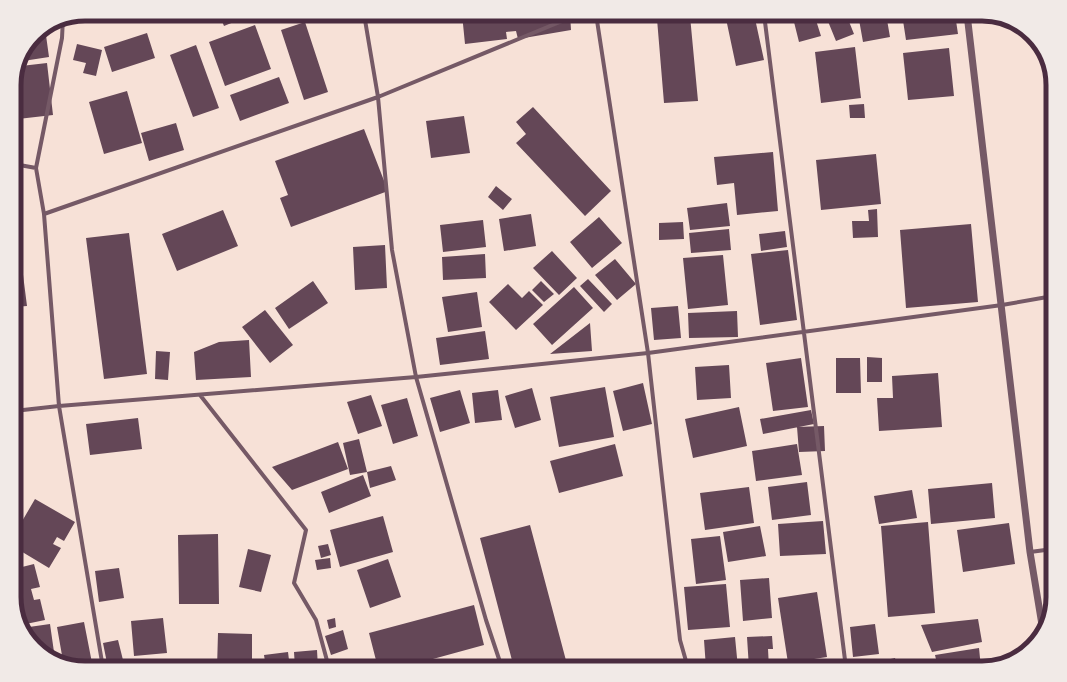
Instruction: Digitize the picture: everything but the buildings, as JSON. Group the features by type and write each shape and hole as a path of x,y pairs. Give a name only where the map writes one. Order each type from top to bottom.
{"street":[{"path":"365,21 378,97 392,250 416,377 486,620 500,661"},
{"path":"44,214 378,97 562,21"},
{"path":"597,21 648,353 680,640 686,661"},
{"path":"765,21 845,661"},
{"path":"968,21 1030,552 1041,620"},
{"path":"63,25 62,38 36,168 44,214 58,406 102,661"},
{"path":"21,165 36,168"},
{"path":"21,410 416,377 648,353 1002,305 1046,297"},
{"path":"200,395 306,530 294,583 316,620 327,661"},
{"path":"1030,552 1046,550"}]}
